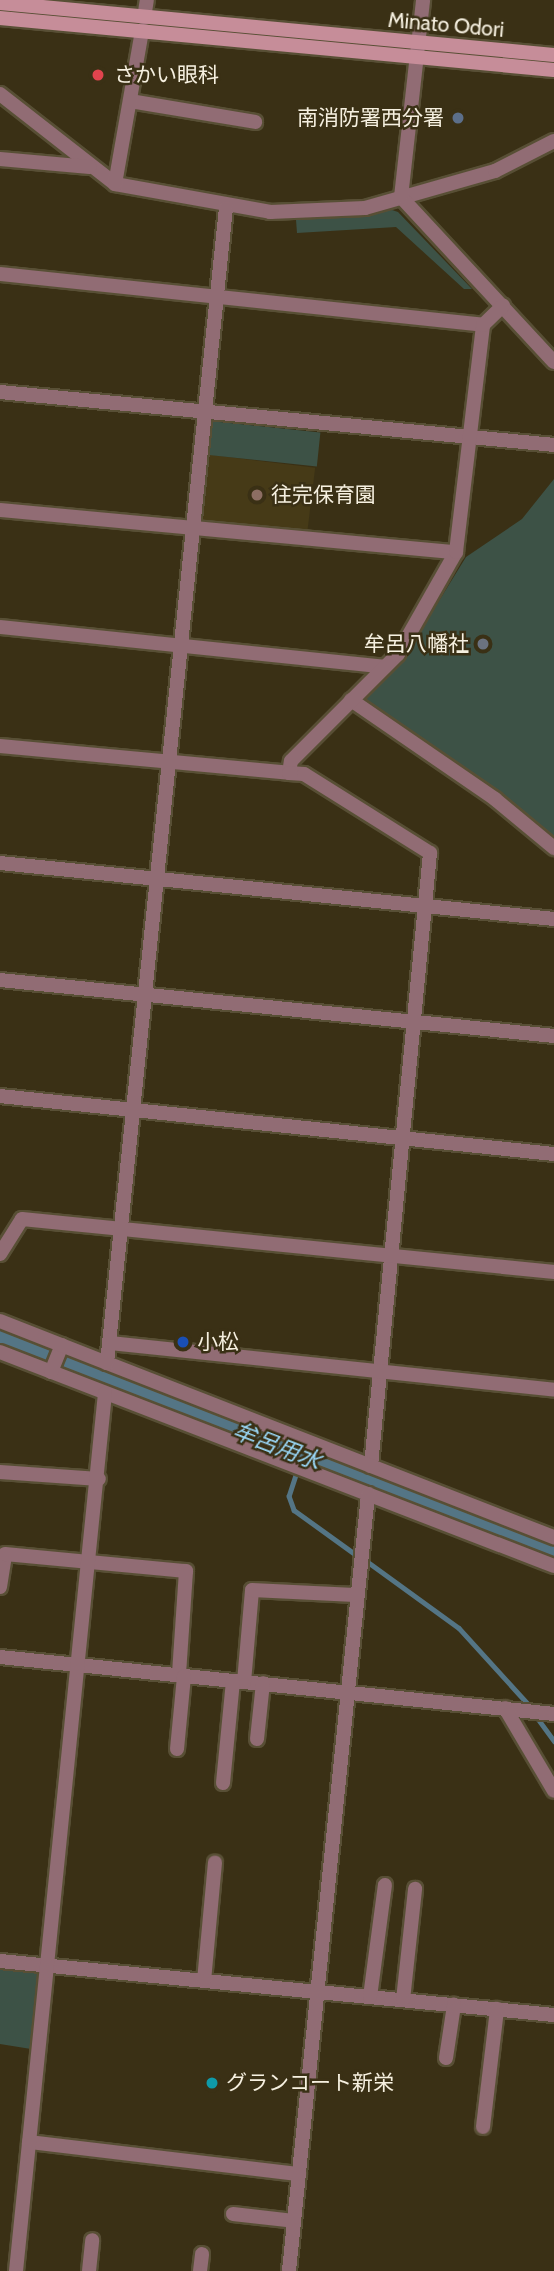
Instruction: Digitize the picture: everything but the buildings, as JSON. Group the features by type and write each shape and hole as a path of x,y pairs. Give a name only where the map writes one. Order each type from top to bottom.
{"main road":[{"name":"Minato Odori","path":"0,3 143,24 414,50 554,70"},
{"name":"Minato Odori","path":"0,18 143,24"},
{"name":"Minato Odori","path":"414,50 554,55"}],"street":[{"path":"115,184 147,0"},
{"path":"423,0 414,50 401,197 554,362"},
{"path":"0,93 115,184 226,208 322,212 401,197 495,171 554,141"},
{"path":"130,101 255,122"},
{"path":"0,159 91,167"},
{"path":"107,1363 213,295 226,208"},
{"path":"0,274 483,325"},
{"path":"289,774 291,761 398,654 456,552 473,437 483,325 503,306"},
{"path":"0,392 554,445"},
{"path":"0,510 191,530 456,552"},
{"path":"0,627 384,667"},
{"path":"351,700 554,848"},
{"path":"0,746 304,775 430,853 371,1466"},
{"path":"0,863 554,919"},
{"path":"0,980 554,1037"},
{"path":"0,1096 554,1154"},
{"path":"0,1254 22,1219 554,1272"},
{"path":"0,1321 106,1393 371,1466 554,1537"},
{"path":"110,1343 554,1390"},
{"path":"0,1352 107,1363 368,1494 554,1566"},
{"path":"16,2271 106,1393"},
{"path":"0,1472 99,1479"},
{"path":"289,2271 355,1595 368,1494"},
{"path":"0,1587 5,1554 186,1571 177,1749"},
{"path":"223,1783 253,1590 355,1595"},
{"path":"0,1657 554,1714"},
{"path":"257,1739 263,1683"},
{"path":"505,1708 554,1791"},
{"path":"204,1981 215,1863"},
{"path":"370,1997 385,1885"},
{"path":"403,2000 415,1889"},
{"path":"0,1961 554,2015"},
{"path":"446,2058 454,2005"},
{"path":"483,2127 497,2009"},
{"path":"29,2142 299,2174"},
{"path":"233,2214 294,2221"},
{"path":"89,2271 92,2240"},
{"path":"200,2271 202,2254"}],"shaded area":[{"name":"往完保育園","path":"204,454 315,468 307,536 196,522"}],"green space":[{"path":"392,210 398,212 472,289 464,289 396,227 297,233 296,220"},
{"path":"210,421 320,433 317,466 206,455"},
{"name":"牟呂八幡社","path":"554,479 554,839 364,698 402,661 466,557 522,519"},
{"path":"0,1965 40,1973 31,2049 0,2044"}],"waterway":[{"name":"牟呂用水","path":"0,1339 554,1553"},
{"path":"297,1472 289,1496 294,1510 355,1554"},
{"path":"368,1562 459,1628 530,1706"},
{"path":"536,1716 554,1741"}],"place":[{"name":"さかい眼科","path":"98,75"},
{"name":"南消防署西分署","path":"458,118"},
{"name":"往完保育園","path":"257,495"},
{"name":"牟呂八幡社","path":"483,644"},
{"name":"小松","path":"183,1342"},
{"name":"グランコート新栄","path":"212,2083"}]}
